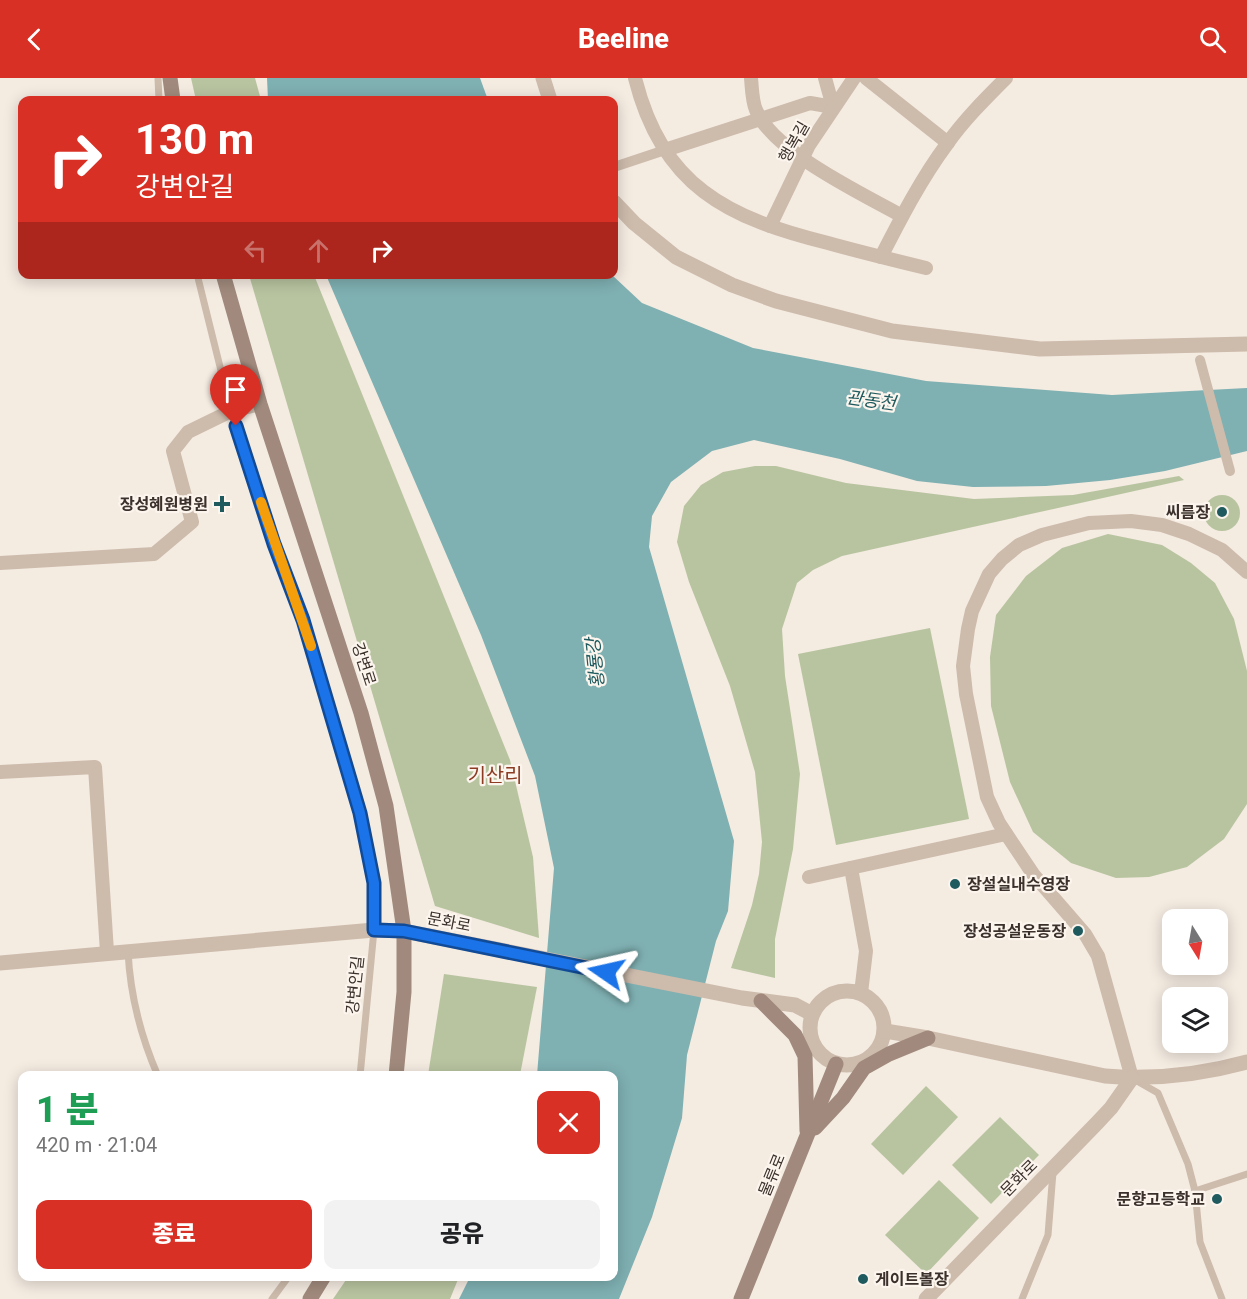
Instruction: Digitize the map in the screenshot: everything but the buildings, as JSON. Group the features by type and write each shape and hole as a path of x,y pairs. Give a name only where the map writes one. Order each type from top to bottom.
{"main road":[{"path":"170,78 172,96"},
{"name":"강변로","path":"224,279 260,404 372,753 386,806 404,931 404,996 396,1071"},
{"path":"761,1001 795,1035 805,1056 807,1137"},
{"path":"807,1137 843,1098 864,1068 889,1054 928,1038"},
{"name":"물류로","path":"741,1299 836,1064"},
{"path":"310,1299 321,1281"}],"street":[{"path":"543,78 549,96"},
{"path":"635,78 648,118 665,150 682,172 709,197 736,213 787,233 926,268"},
{"path":"751,78 756,109 761,119 802,159 902,216"},
{"path":"618,165 810,103 833,107 825,78"},
{"name":"행복길","path":"770,226 802,159 833,107 854,78"},
{"path":"866,78 948,143"},
{"path":"881,257 902,216 948,143 963,123 1006,78"},
{"path":"618,206 655,242 685,263 713,277 776,301 892,331 1040,349 1247,344"},
{"path":"1200,360 1230,471"},
{"path":"0,563 154,554 192,522 173,451 188,432 231,411 260,404"},
{"path":"1132,1078 1098,956 1086,934 1033,874 992,812 963,680 965,647 972,611 989,574 1018,545 1042,535 1089,523 1131,521 1162,525 1189,534 1222,550 1247,572"},
{"path":"0,772 96,767 107,952"},
{"path":"809,877 1006,834"},
{"path":"851,868 866,951 861,993"},
{"name":"문화로","path":"0,963 374,930 404,931 742,998 795,1005 812,1014"},
{"path":"849,990 861,993 879,1008 884,1019 885,1031 882,1042 877,1051 858,1064 836,1064 825,1059 811,1040 809,1028 812,1014 817,1005 826,997 837,992 849,990"},
{"path":"885,1031 1105,1076 1173,1077 1247,1062"},
{"name":"문화로","path":"926,1299 1111,1108 1132,1078"}],"lane":[{"path":"158,78 159,96"},
{"name":"강변안길","path":"198,279 231,411 269,528 303,620 360,813 374,883 374,930 360,1071"},
{"path":"128,951 129,973 139,1017 156,1071"},
{"path":"1132,1078 1158,1094 1188,1164 1195,1191 1200,1242 1222,1299"},
{"path":"1022,1299 1048,1235 1053,1169"},
{"path":"1195,1191 1247,1174"},
{"path":"272,1299 285,1281"}],"green space":[{"path":"191,78 255,78 260,96 195,96"},
{"path":"250,279 316,279 510,760 533,857 539,938 435,906"},
{"path":"755,466 776,466 846,483 974,499 1073,495 1179,476 1184,480 842,556 813,570 797,583 782,629 785,676 800,774 793,849 775,939 775,978 731,968 752,905 759,874 762,842 755,772 730,686 689,582 677,542 684,506 701,485 723,472"},
{"name":"씨름장","path":"1222,495 1235,500 1240,513 1235,526 1222,531 1209,526 1204,513 1209,500"},
{"path":"1108,534 1162,545 1191,563 1215,583 1234,619 1247,671 1247,804 1224,839 1187,867 1149,877 1116,878 1071,863 1033,832 1010,782 991,706 990,657 996,615 1026,576 1062,548"},
{"path":"930,628 969,819 836,845 798,654"},
{"path":"444,974 537,987 521,1071 429,1071"},
{"path":"926,1086 958,1117 903,1175 871,1144"},
{"path":"1000,1117 1039,1155 991,1204 952,1165"},
{"path":"939,1180 979,1218 926,1274 885,1235"},
{"path":"345,1281 457,1281 450,1299 333,1299"}],"water":[{"path":"267,78 480,78 487,96 268,96"},
{"path":"328,279 616,279 642,303 753,348 926,381 1112,395 1247,388 1247,451 1165,471 1110,480 1046,486 973,487 917,481 840,459 754,440 712,451 671,482 652,516 649,547 734,841 728,911 716,941 687,1055 682,1118 652,1217 619,1299 459,1299 468,1281 618,1281 618,1071 537,1071 554,868 535,776 481,635"}],"slow traffic":[{"path":"261,502 311,646"}],"place":[{"name":"장성혜원병원","path":"222,504"},
{"name":"씨름장","path":"1222,512"},
{"name":"장설실내수영장","path":"955,884"},
{"name":"장성공설운동장","path":"1078,931"},
{"name":"문향고등학교","path":"1217,1199"},
{"name":"게이트볼장","path":"863,1279"}],"district":[{"name":"기산리","path":"495,775"}],"route":[{"path":"236,426 274,544 303,620 360,813 374,883 374,930 404,931 606,972"}],"water label":[{"name":"관동천","path":"871,400"},
{"name":"황룡강","path":"595,663"}]}
